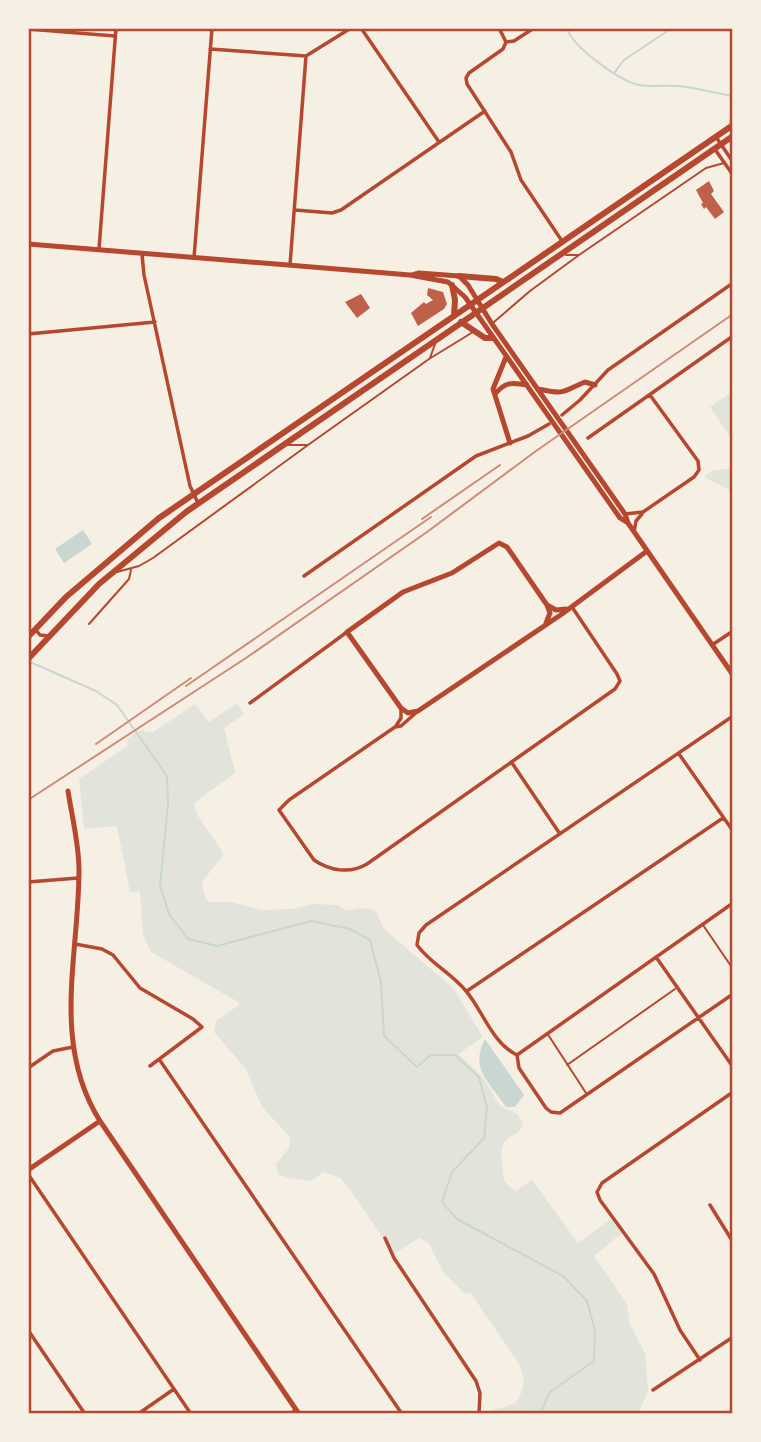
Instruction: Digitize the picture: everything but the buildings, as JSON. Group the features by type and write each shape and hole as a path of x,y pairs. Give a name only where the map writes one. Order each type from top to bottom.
{"highway":[{"path":"28,637 104,562 192,494 733,125"},
{"path":"28,659 112,573 198,503 733,136"},
{"path":"459,276 503,282"},
{"path":"452,285 454,316"},
{"path":"461,322 485,338 492,338"}],"street":[{"path":"99,249 116,28"},
{"path":"194,257 212,28"},
{"path":"210,49 306,56 351,28"},
{"path":"361,28 439,142"},
{"path":"499,28 506,42 503,49 469,73 467,84 512,152 521,180 562,242"},
{"path":"506,42 514,41 534,28"},
{"path":"28,29 115,36"},
{"path":"290,265 306,56"},
{"path":"295,210 332,213 341,210 485,111"},
{"path":"716,136 733,162"},
{"path":"709,142 733,175"},
{"path":"28,244 410,275 452,285 470,304 506,357 555,418 625,514 634,532 733,675"},
{"path":"142,254 142,266 192,494 198,503"},
{"path":"410,275 419,273 459,276 468,285 555,418"},
{"path":"304,576 467,462 483,452 510,443 555,418 595,385 607,370 733,283"},
{"path":"28,334 155,322"},
{"path":"588,438 733,336"},
{"path":"506,357 494,383 510,443"},
{"path":"495,394 505,384 513,382 527,385"},
{"path":"538,389 563,393 585,382 595,385"},
{"path":"634,532 636,521 643,512 694,477 699,470 698,461 650,395"},
{"path":"568,436 620,518 628,523"},
{"path":"625,514 643,512"},
{"path":"250,703 403,592 452,573 499,543 507,547 547,605 550,613 546,623"},
{"path":"395,727 401,726 418,711 647,551"},
{"path":"547,605 556,610 568,608"},
{"path":"401,708 401,718 395,727 278,810 314,860 321,865 339,870 359,869 615,689 620,681 568,608"},
{"path":"36,629 40,635 49,636"},
{"path":"712,645 733,631"},
{"path":"347,632 401,708 408,713 418,711"},
{"path":"733,716 426,925 419,933 416,945 466,992 504,1047 517,1055 519,1068 546,1108 556,1113 564,1112 733,994"},
{"path":"678,754 733,831"},
{"path":"512,763 561,834"},
{"path":"68,790 78,859 70,993 73,1046 86,1096 295,1413"},
{"path":"466,992 723,818"},
{"path":"28,882 78,878"},
{"path":"517,1055 546,1032 733,903"},
{"path":"73,944 102,949 113,955 140,988 202,1027 149,1066"},
{"path":"656,957 733,1068"},
{"path":"28,1068 53,1051 73,1046"},
{"path":"159,1059 402,1414"},
{"path":"700,1360 680,1329 654,1274 600,1200 597,1192 602,1183 733,1091"},
{"path":"100,1121 28,1172 191,1414"},
{"path":"710,1205 733,1242"},
{"path":"385,1238 394,1258 476,1381 480,1393 479,1414"},
{"path":"28,1330 85,1414"},
{"path":"653,1390 733,1338"},
{"path":"138,1414 174,1389"}],"lane":[{"path":"492,324 497,317 579,255 706,168 725,163"},
{"path":"560,255 579,255"},
{"path":"112,573 131,569 153,558 429,359 474,331"},
{"path":"429,359 435,347 434,341"},
{"path":"284,444 308,445"},
{"path":"89,624 129,579 131,569"},
{"path":"702,925 733,969"},
{"path":"567,1065 677,988"},
{"path":"546,1032 588,1095"}],"shaded area":[{"path":"733,391 733,441 710,407"},
{"path":"733,468 733,492 704,477 711,471"},
{"path":"83,530 92,544 64,563 55,549"},
{"path":"237,703 244,714 224,728 235,772 194,805 198,816 224,854 202,882 206,900 231,902 262,910 291,909 315,904 337,905 347,911 360,908 375,910 384,929 453,988 483,1037 458,1054 483,1077 500,1106 518,1114 523,1125 506,1140 502,1149 504,1181 515,1191 532,1180 578,1243 611,1219 622,1233 594,1256 627,1304 630,1324 645,1353 648,1391 638,1414 489,1414 490,1411 514,1404 524,1383 521,1367 470,1292 465,1294 444,1273 429,1244 419,1238 394,1254 340,1178 324,1172 311,1181 278,1174 276,1164 289,1148 290,1137 262,1107 246,1069 214,1032 216,1021 239,1005 238,1002 151,952 143,935 140,891 130,892 117,826 84,829 79,779 127,746 128,738 142,729 153,732 195,704 209,722"},
{"path":"485,1039 524,1095 515,1107 506,1107 480,1067 479,1059"}],"waterway":[{"path":"567,28 587,53 631,82 644,86 685,87 733,96"},
{"path":"615,72 624,60 672,28"},
{"path":"30,662 96,691 117,705 167,776 168,804 160,886 169,914 188,939 217,946 311,921 350,929 370,940 381,982 384,1036 417,1067 431,1055 455,1055 479,1077 487,1108 484,1138 452,1172 442,1202 457,1219 563,1276 587,1301 595,1331 594,1361 550,1392 540,1414"}],"railway":[{"path":"28,800 246,658 733,314"},
{"path":"422,519 500,465"},
{"path":"186,686 431,517"},
{"path":"96,744 191,678"}]}
